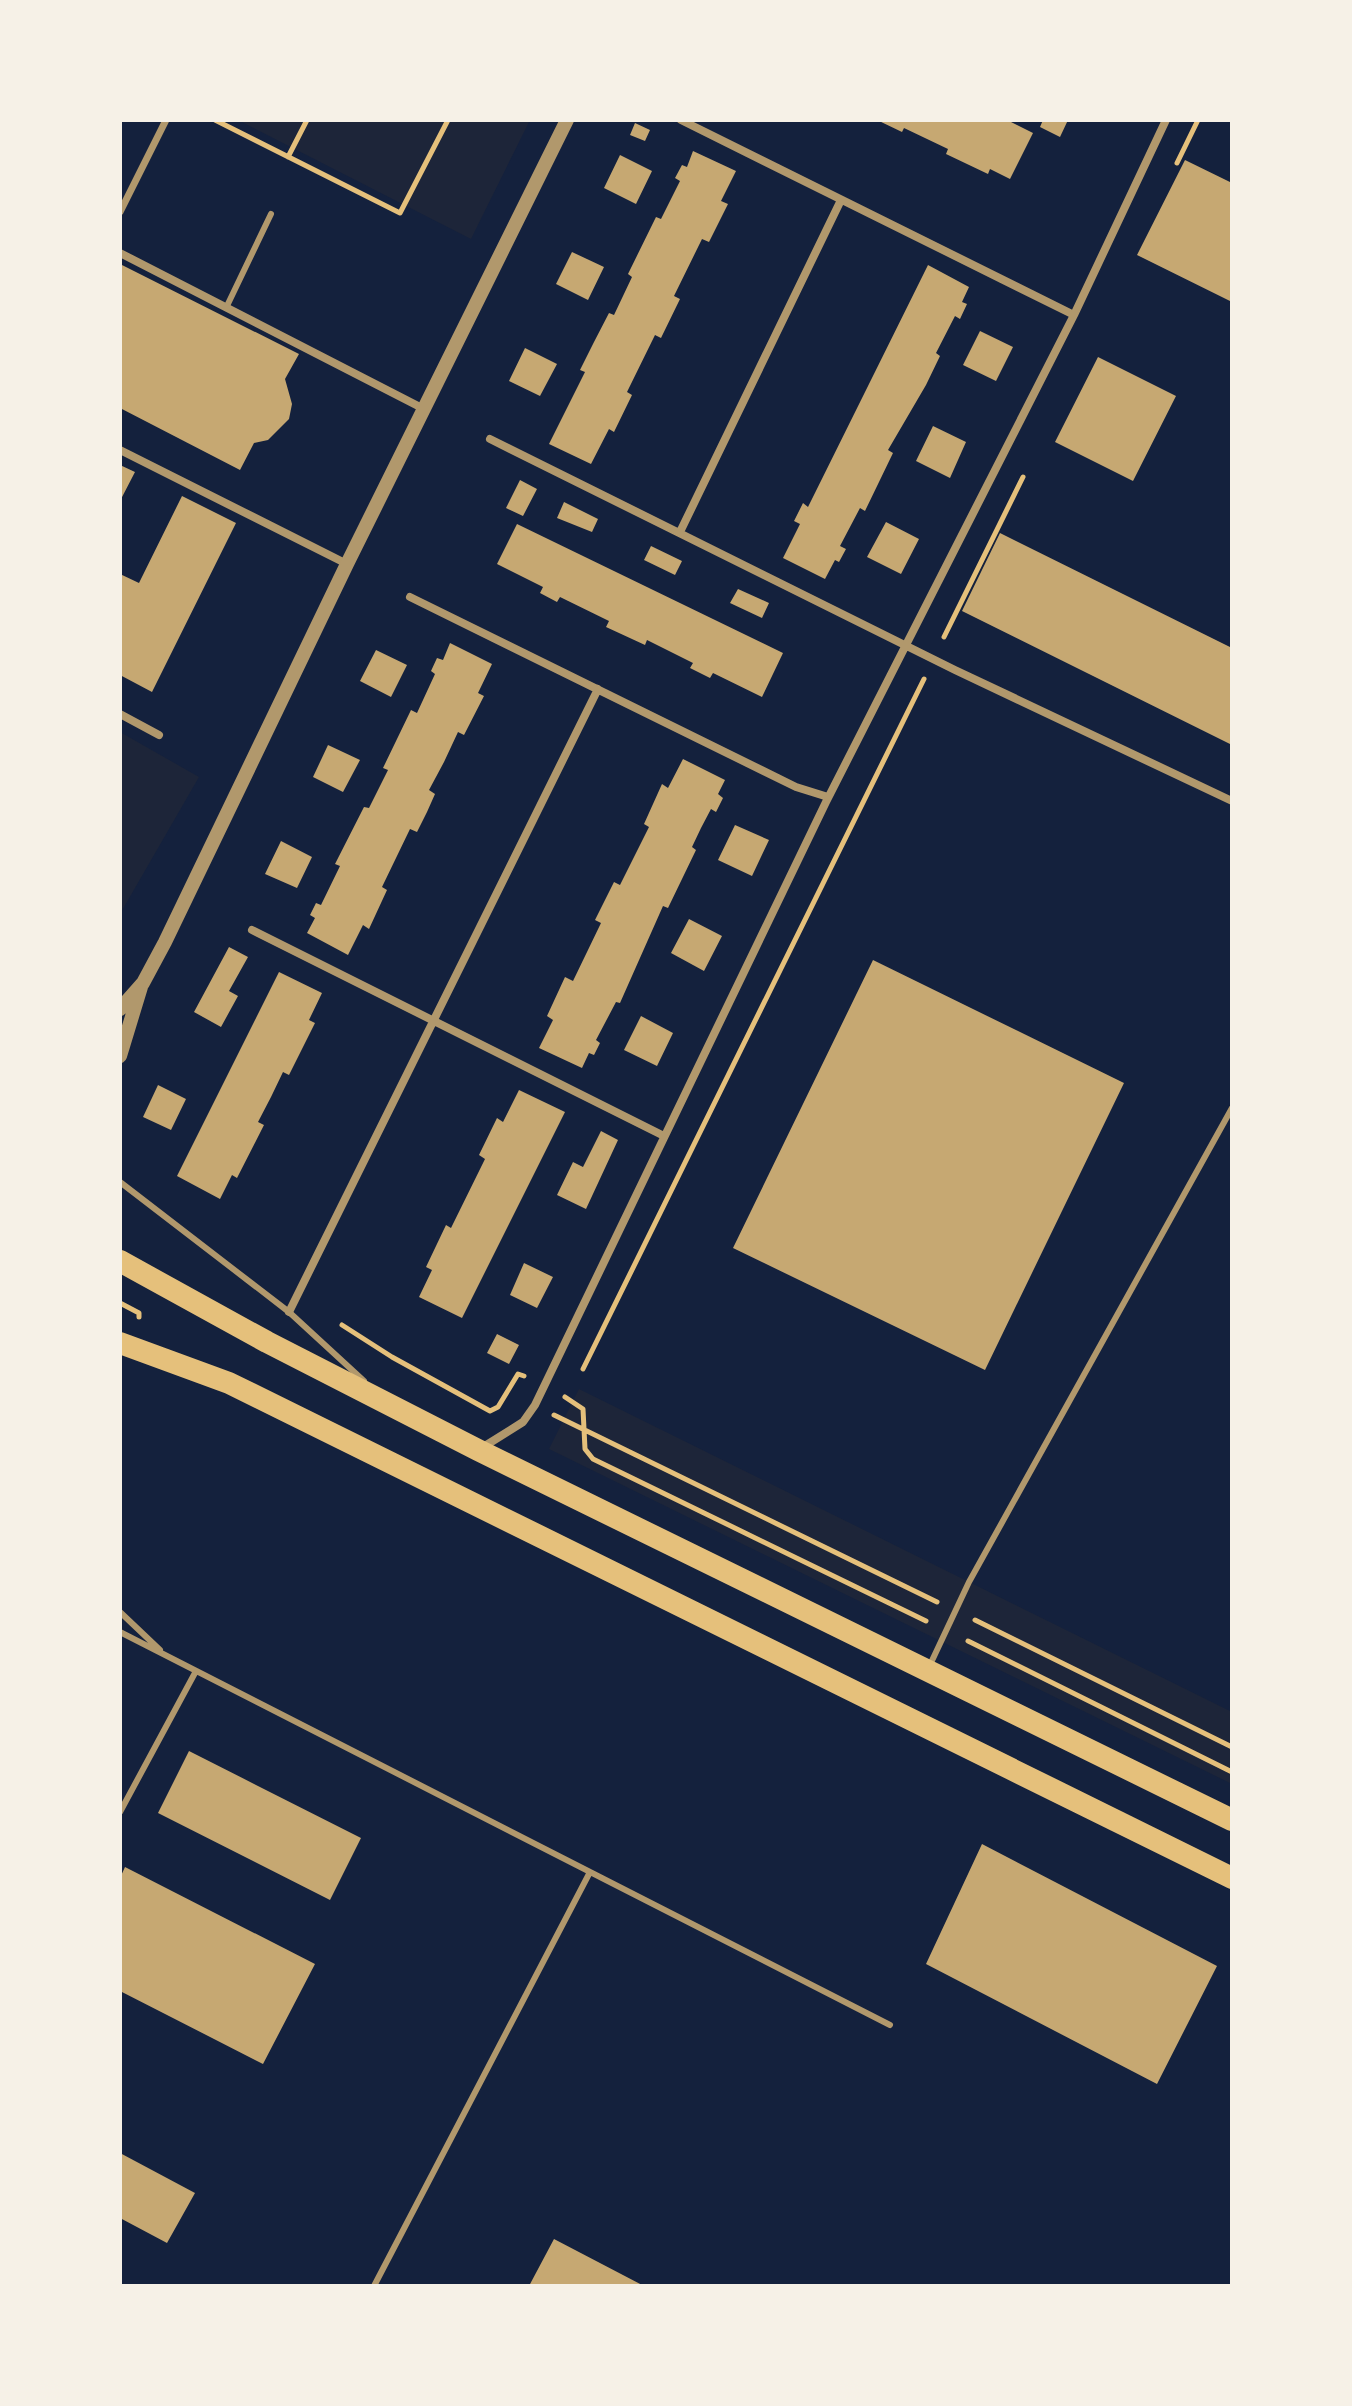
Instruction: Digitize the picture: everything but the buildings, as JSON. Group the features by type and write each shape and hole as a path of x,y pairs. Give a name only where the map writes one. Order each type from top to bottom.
{"highway":[{"path":"120,1261 478,1450 1232,1820"},
{"path":"120,1343 229,1383 1232,1878"}],"street":[{"path":"120,212 166,120"},
{"path":"120,1056 143,983 567,120"},
{"path":"681,120 1074,315"},
{"path":"478,1450 506,1435 531,1414 828,797 1074,315 1164,121"},
{"path":"680,532 841,200"},
{"path":"120,253 424,409"},
{"path":"490,439 934,659 1232,801"},
{"path":"120,450 347,564"},
{"path":"410,597 796,787 828,797"},
{"path":"289,1312 598,689"},
{"path":"120,714 159,735"},
{"path":"252,930 664,1136"},
{"path":"120,1009 143,983"}],"lane":[{"path":"226,308 271,214"},
{"path":"928,1669 955,1610 1232,1108"},
{"path":"120,1182 289,1312 390,1405"},
{"path":"120,1612 165,1655"},
{"path":"120,1632 890,2025"},
{"path":"120,1812 196,1671"},
{"path":"374,2286 590,1872"}],"path":[{"path":"215,120 400,213 448,120"},
{"path":"288,157 307,120"},
{"path":"1170,177 1198,120"},
{"path":"583,1370 1024,475"},
{"path":"298,1295 392,1357 490,1411 498,1407 518,1374 534,1381"},
{"path":"120,1303 139,1313 139,1317"},
{"path":"569,1399 576,1384"},
{"path":"554,1391 583,1409 586,1453 593,1459 1232,1772"},
{"path":"546,1411 1232,1747"}],"shaded area":[{"path":"238,120 530,120 471,239"},
{"path":"120,732 199,777 120,914"},
{"path":"579,1389 1232,1712 1232,1784 549,1449"}]}
